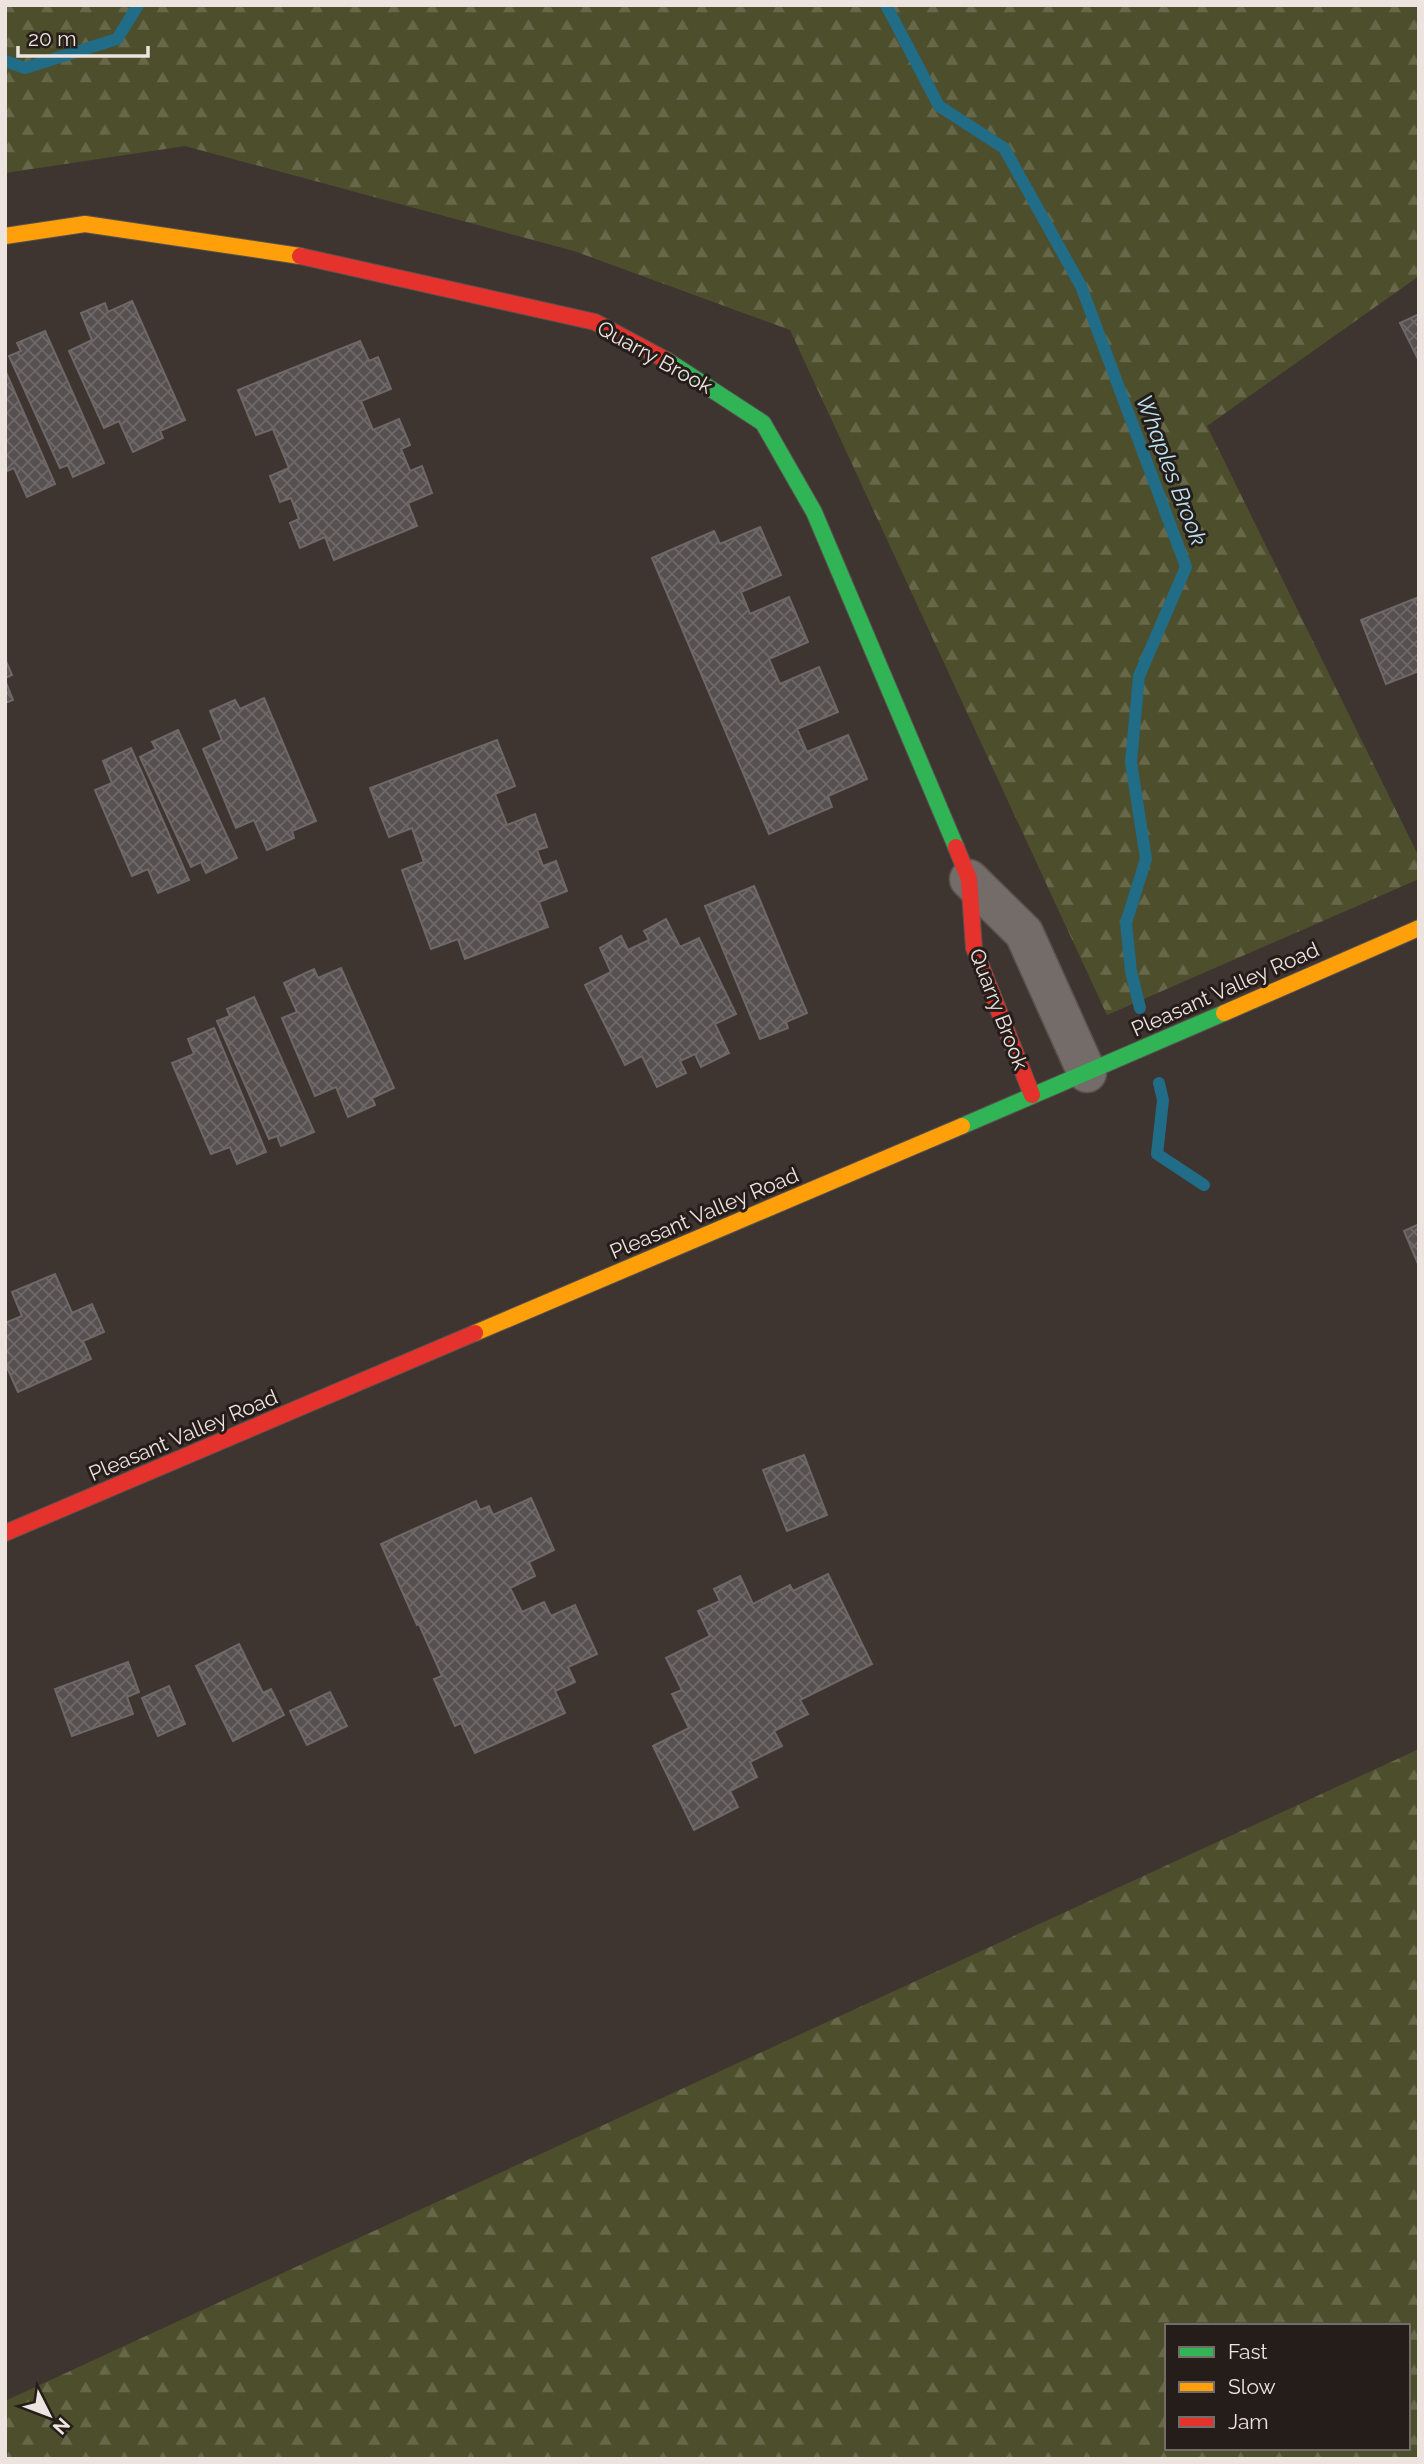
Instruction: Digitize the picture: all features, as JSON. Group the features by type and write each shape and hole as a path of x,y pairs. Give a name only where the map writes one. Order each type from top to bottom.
{"main road":[{"name":"Quarry Brook","path":"5,236 85,225 307,257 595,322 684,369 763,423 814,512 969,879 974,948 1032,1095"},
{"name":"Pleasant Valley Road","path":"5,1533 1087,1073 1419,928"}],"street":[{"name":"Quarry Brook","path":"969,879 1024,933 1087,1073"}],"green space":[{"path":"5,5 1419,5 1419,276 1207,426 1419,857 1419,879 1107,1015 790,330 574,251 185,146 5,173"},
{"path":"1419,1749 1419,2459 5,2459 5,2401"}],"building":[{"path":"132,301 185,420 160,431 163,438 133,452 119,421 104,428 69,351 92,340 81,313 105,303 108,312"},
{"path":"1419,314 1419,361 1400,323"},
{"path":"45,331 104,463 73,477 68,465 60,468 9,356 21,351 17,343"},
{"path":"360,341 369,361 378,357 391,389 361,401 373,430 399,419 410,445 401,449 410,471 422,466 432,493 408,503 417,526 334,560 325,537 300,548 290,523 299,519 291,498 280,502 270,476 289,468 273,429 256,435 238,390"},
{"path":"5,370 55,484 27,497 14,468 5,472"},
{"path":"760,527 781,575 741,592 750,614 789,597 808,642 769,659 780,684 819,667 838,712 797,729 807,752 848,735 867,779 828,796 832,807 769,834 652,558 714,531 720,544"},
{"path":"1419,597 1419,671 1386,684 1361,620"},
{"path":"5,659 12,675 5,678"},
{"path":"5,680 13,700 5,703"},
{"path":"264,698 316,821 292,831 294,838 267,850 254,820 236,828 203,749 222,740 210,711 235,700 240,709"},
{"path":"178,730 237,858 206,873 201,862 191,867 140,757 156,749 152,742"},
{"path":"497,740 515,786 495,794 507,825 535,814 547,847 537,850 543,866 556,861 567,891 539,902 548,927 465,959 458,939 431,949 402,870 424,862 412,828 389,837 370,788"},
{"path":"131,748 189,880 158,893 148,869 132,876 95,790 112,783 103,761"},
{"path":"754,886 807,1013 786,1022 788,1028 760,1039 705,906"},
{"path":"666,919 680,947 699,938 736,1014 715,1024 729,1053 701,1067 695,1054 680,1061 686,1073 657,1087 642,1056 625,1065 585,985 611,972 600,948 621,936 628,950 649,940 644,931"},
{"path":"341,968 394,1088 372,1098 375,1105 348,1117 336,1087 315,1096 282,1018 297,1012 284,983 314,969 318,978"},
{"path":"254,997 314,1132 281,1146 277,1136 269,1139 217,1021 230,1016 227,1009"},
{"path":"214,1028 266,1152 237,1164 230,1147 211,1154 172,1063 194,1054 188,1039"},
{"path":"1419,1224 1419,1266 1404,1231"},
{"path":"55,1274 72,1313 92,1304 104,1332 83,1341 91,1359 18,1392 5,1363 5,1323 22,1316 12,1292"},
{"path":"804,1455 827,1515 787,1531 763,1470"},
{"path":"531,1498 554,1550 529,1562 535,1576 510,1588 522,1612 544,1602 551,1616 575,1605 597,1654 568,1667 575,1682 555,1691 565,1713 475,1753 461,1723 455,1726 434,1679 442,1676 381,1544 476,1501 480,1510 489,1506 493,1515"},
{"path":"828,1574 872,1664 800,1700 808,1714 774,1731 782,1746 750,1762 757,1777 730,1791 738,1807 694,1830 653,1746 689,1728 672,1694 682,1690 666,1658 710,1636 698,1611 720,1601 714,1589 740,1576 753,1604 790,1585 793,1591"},
{"path":"239,1644 263,1693 271,1689 284,1715 233,1741 196,1666"},
{"path":"128,1662 139,1692 127,1697 133,1714 72,1736 55,1689"},
{"path":"169,1686 185,1724 158,1736 142,1698"},
{"path":"330,1692 347,1726 307,1745 290,1711"}],"waterway":[{"name":"Whaples Brook","path":"5,61 25,68 117,39 138,5"},
{"name":"Whaples Brook","path":"886,5 939,106 1004,148 1081,286 1186,567 1139,676 1131,762 1146,859 1126,923 1131,971 1140,1008"},
{"name":"Whaples Brook","path":"1159,1083 1163,1100 1157,1154 1204,1185"}],"traffic: fast":[{"path":"668,361 763,423 814,512 956,847"},
{"path":"962,1126 1224,1013"}],"traffic: slow":[{"path":"5,236 85,224 300,256"},
{"path":"1224,1013 1419,928"},
{"path":"475,1333 962,1126"}],"traffic: jam":[{"path":"300,256 595,322 668,361"},
{"path":"956,847 969,879 974,948 1032,1095"},
{"path":"5,1533 475,1333"}]}
